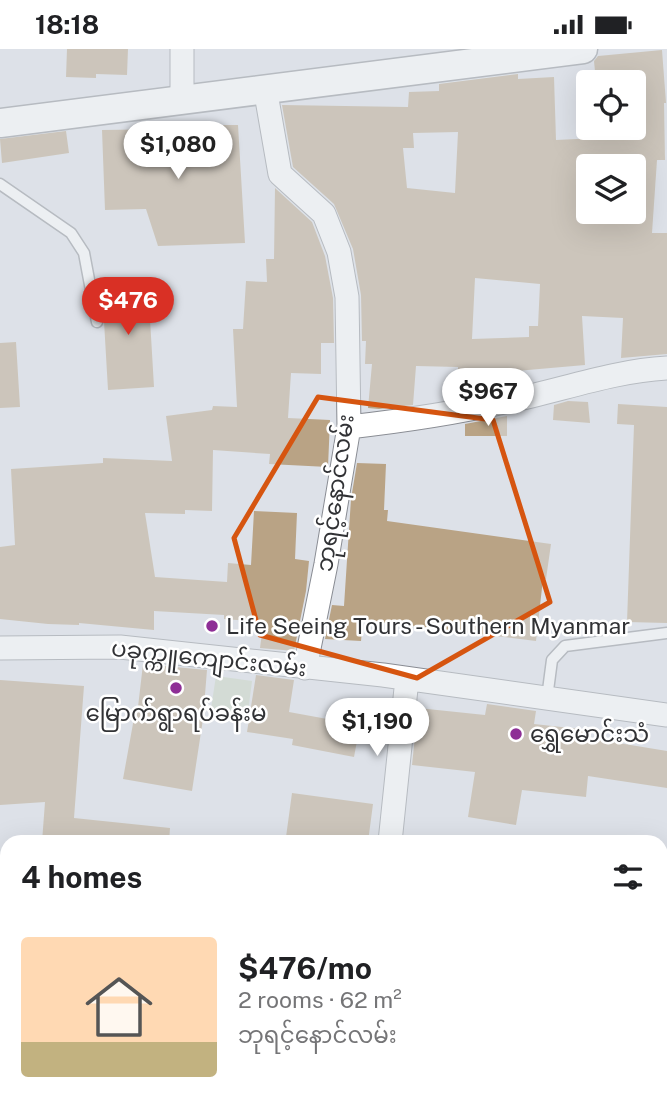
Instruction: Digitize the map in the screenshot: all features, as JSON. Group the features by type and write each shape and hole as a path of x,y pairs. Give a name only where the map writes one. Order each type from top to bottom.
{"street":[{"path":"182,49 182,99"},
{"path":"0,123 583,49"},
{"name":"ဘုရင့်နောင်လမ်း","path":"265,88 280,174 324,214 339,252 347,297 349,427 305,668"},
{"path":"349,427 409,421 511,401 584,381 647,369 667,368"},
{"name":"ပခုက္ကူကျောင်းလမ်း","path":"0,648 120,647 383,675 667,715"},
{"path":"391,835 407,679"}],"lane":[{"path":"0,184 71,233 84,253 97,322"},
{"path":"547,698 552,660 565,646 667,633"}],"highlighted area":[{"path":"318,397 493,420 550,602 417,678 260,635 234,538"}],"green space":[{"path":"216,676 252,681 247,720 210,715"}],"building":[{"path":"67,49 128,49 127,75 66,77"},
{"path":"662,50 666,103 665,160 657,160 652,233 667,233 667,354 621,358 623,318 582,316 585,365 458,376 458,367 416,366 413,405 368,408 372,364 365,364 366,341 362,341 361,295 353,249 334,204 293,167 282,105 408,107 409,92 439,91 439,84 518,74 518,79 554,77 556,140 646,140 646,70 595,70 594,61 598,56","holes":["458,132 455,193 407,188 403,148 414,148 413,133","475,278 540,284 538,326 529,326 529,337 472,339"]},
{"path":"172,125 238,125 245,243 158,246 146,209 105,210 102,130 172,129"},
{"path":"66,131 69,153 2,163 0,139"},
{"path":"275,188 312,222 325,256 333,298 334,343 321,343 321,374 291,373 288,418 330,420 328,467 269,464 270,454 213,450 212,511 185,510 185,514 145,513 155,577 227,582 228,563 251,565 254,511 297,513 295,559 309,561 294,651 260,648 263,625 261,622 224,619 224,615 154,611 154,630 0,619 0,547 15,545 11,469 103,463 103,458 172,461 166,416 212,410 213,406 237,407 233,329 243,329 246,281 267,282 266,259 274,259"},
{"path":"148,285 154,387 108,390 102,287"},
{"path":"16,342 20,407 0,408 0,343"},
{"path":"568,401 588,402 590,423 553,420 554,405"},
{"path":"618,404 667,407 667,623 627,622 634,425 617,424"},
{"path":"507,416 507,436 465,436 465,424"},
{"path":"357,463 386,464 384,510 388,510 387,521 551,544 546,579 543,579 536,641 363,620 361,641 325,639 332,605 344,606 351,499"},
{"path":"143,664 207,670 192,791 123,779 138,707"},
{"path":"256,675 294,680 289,712 360,725 354,757 292,745 293,739 247,732"},
{"path":"0,680 84,686 74,818 170,828 170,835 43,835 45,802 0,805"},
{"path":"487,704 536,711 534,724 589,730 588,738 667,751 667,788 588,776 586,797 522,790 516,825 468,817 475,772 412,765 418,708 485,715"},
{"path":"292,793 373,804 369,835 286,835"}],"place":[{"name":"Life Seeing Tours - Southern Myanmar","path":"212,626"},
{"name":"မြောက်ရွာရပ်ခန်းမ","path":"176,688"},
{"name":"ရွှေမောင်းသံ","path":"516,734"}]}
